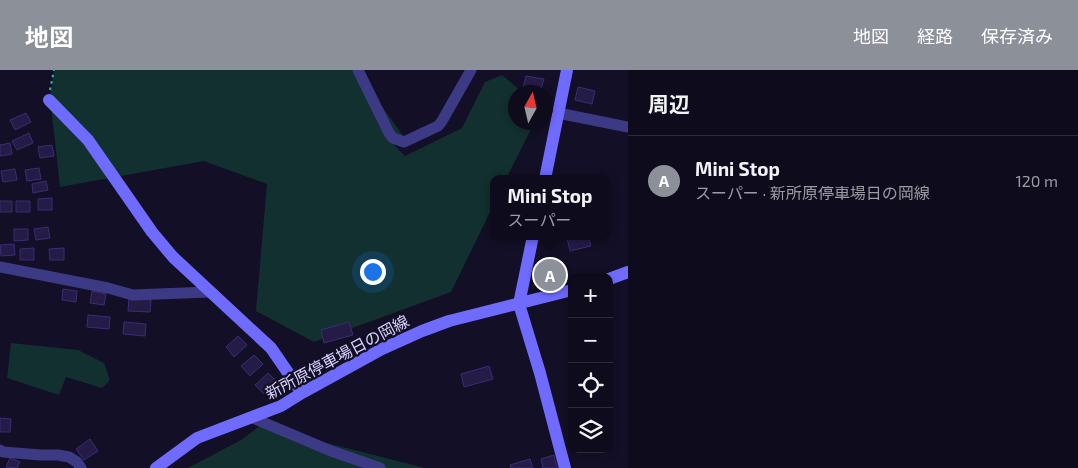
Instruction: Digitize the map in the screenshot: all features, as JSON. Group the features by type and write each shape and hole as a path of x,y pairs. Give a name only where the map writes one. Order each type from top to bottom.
{"street":[{"path":"358,70 389,133 393,138 404,142 438,126 471,70"},
{"path":"546,175 567,70"},
{"path":"49,100 88,140 152,232 173,257 271,348 302,393"},
{"path":"558,113 628,127"},
{"path":"532,240 519,304 540,373 565,468"},
{"path":"0,267 133,295 210,292"},
{"path":"613,278 628,272"},
{"name":"新所原停車場日の岡線","path":"156,468 197,438 281,406 382,350 422,331 449,322 568,291"},
{"path":"253,418 331,452 380,468"},
{"path":"1,454 64,456 76,462 81,468"}],"path":[{"path":"49,100 54,70"}],"green space":[{"path":"54,70 356,70 406,140 394,145 405,156 462,128 485,82 502,75 514,85 508,85 508,130 530,130 508,175 490,175 490,212 451,292 314,342 256,311 267,184 204,161 60,187 50,96"},
{"path":"11,343 78,350 104,363 110,380 102,388 66,377 59,395 7,378"},
{"path":"260,426 425,468 188,468 241,440"}],"building":[{"path":"526,76 544,79 542,85 524,85"},
{"path":"578,87 595,91 592,104 575,100"},
{"path":"26,113 31,122 15,130 10,120"},
{"path":"29,133 33,143 17,150 12,141"},
{"path":"10,143 12,154 0,156 0,145"},
{"path":"52,145 54,156 40,158 38,147"},
{"path":"39,168 41,179 27,181 25,170"},
{"path":"15,169 17,180 3,182 1,171"},
{"path":"46,181 48,190 33,193 32,184"},
{"path":"52,198 52,210 38,210 38,199"},
{"path":"0,201 12,201 12,212 0,212"},
{"path":"16,201 30,201 30,212 16,212"},
{"path":"48,227 50,238 36,240 34,229"},
{"path":"14,229 28,229 28,240 14,241"},
{"path":"567,240 589,240 591,246 570,251"},
{"path":"14,244 15,255 1,256 0,245"},
{"path":"34,248 34,260 20,260 20,249"},
{"path":"64,248 64,260 50,260 49,249"},
{"path":"63,289 77,291 76,302 62,300"},
{"path":"92,291 106,294 104,305 90,303"},
{"path":"129,298 151,300 150,312 128,311"},
{"path":"88,315 110,317 109,329 87,327"},
{"path":"124,322 146,324 145,336 123,334"},
{"path":"349,322 353,335 324,343 321,330"},
{"path":"238,336 247,345 234,357 226,347"},
{"path":"254,355 263,364 250,376 241,366"},
{"path":"489,366 493,379 464,387 461,374"},
{"path":"268,373 277,382 264,394 255,385"},
{"path":"0,418 11,419 10,432 0,432"},
{"path":"90,439 98,451 84,460 76,449"},
{"path":"554,455 557,468 543,468 541,459"},
{"path":"10,458 20,462 17,468 6,467"},
{"path":"530,459 533,468 511,468 510,465"}],"place":[{"name":"Mini Stop","path":"550,275"}]}
